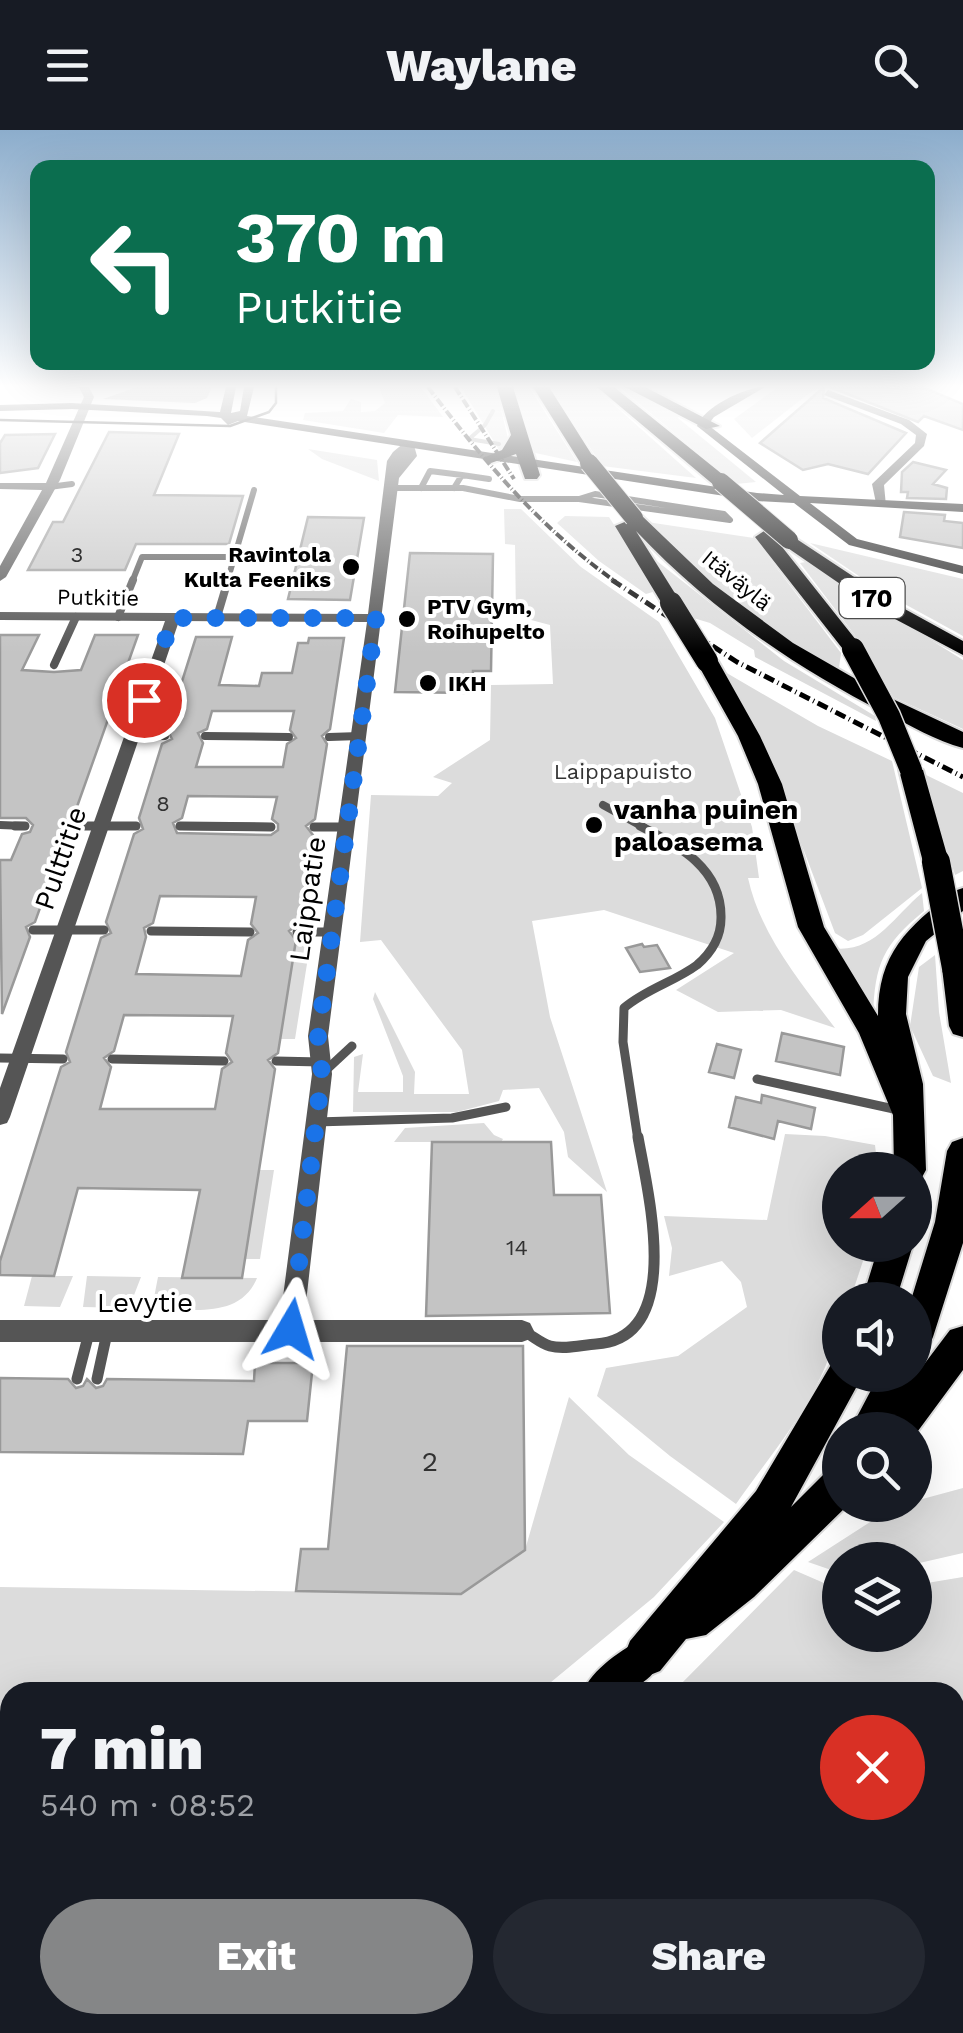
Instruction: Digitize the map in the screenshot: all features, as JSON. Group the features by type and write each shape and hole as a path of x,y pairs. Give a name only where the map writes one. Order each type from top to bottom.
{"highway":[{"name":"Itäväylä","path":"598,476 626,516 702,586 759,629 840,680 963,741"},
{"name":"170","path":"709,476 852,586 959,647"},
{"path":"715,481 764,536 853,650 889,716 911,770 936,862 963,1026"},
{"path":"626,516 670,603 750,736 770,784 811,927 873,1032 908,1112"},
{"path":"840,680 915,728 963,752"},
{"path":"909,1152 908,1084 892,1014 894,976 916,935 963,896"},
{"path":"932,1291 944,1258 963,1151"},
{"path":"910,1412 963,1342"},
{"path":"645,1656 770,1505 834,1392"},
{"path":"645,1656 740,1583 822,1500"}],"main road":[{"path":"565,476 764,508 882,503 963,508"},
{"path":"581,476 796,500 817,506"},
{"path":"765,476 796,500"},
{"path":"777,476 817,506 854,542 963,570"},
{"path":"613,1682 645,1656"}],"street":[{"path":"0,577 55,476"},
{"name":"Laippatie","path":"291,1329 321,1068 318,1036 392,476"},
{"path":"393,482 396,476"},
{"path":"882,503 878,484 887,476"},
{"path":"0,486 50,487"},
{"name":"Putkitie","path":"0,616 376,618"},
{"name":"Pulttitie","path":"0,1117 10,1058 64,930 173,618"},
{"name":"Levytie","path":"0,1331 522,1331"}],"lane":[{"path":"393,482 489,480"},
{"path":"424,482 458,481 520,498 580,499 730,520 714,512 595,494 580,499"},
{"path":"50,487 72,484"},
{"path":"217,617 254,490"},
{"path":"118,618 142,557 234,557"},
{"path":"54,666 76,617"},
{"path":"132,736 165,736"},
{"path":"205,736 289,737"},
{"path":"328,737 360,736"},
{"path":"522,1331 549,1346 600,1344 623,1340 635,1332 646,1312 655,1281 654,1245 626,1066 624,1008 634,998 699,963 720,933 720,897 705,868 670,842 604,806"},
{"path":"0,826 25,826"},
{"path":"70,826 136,826"},
{"path":"180,826 271,827"},
{"path":"314,827 347,827"},
{"path":"32,930 104,930"},
{"path":"150,931 250,932"},
{"path":"297,932 333,932"},
{"path":"276,1061 321,1068 352,1046"},
{"path":"10,1058 64,1059"},
{"path":"112,1060 224,1060"},
{"path":"758,1079 908,1112"},
{"path":"316,1122 452,1118 506,1107"},
{"path":"78,1379 98,1332"},
{"path":"97,1379 98,1332"}],"green space":[{"path":"726,476 748,476 756,482 736,484"},
{"name":"Laippapuisto","path":"504,509 521,509 581,567 659,622 715,718 752,827 759,878 748,878 762,919 783,957 835,1028 781,1010 718,1012 676,990 734,953 604,910 532,921 550,1017 607,1192 568,1157 564,1132 539,1088 503,1090 499,1101 457,1112 353,1112 354,1057 363,1054 358,1092 403,1092 403,1076 373,999 375,992 415,1072 414,1094 469,1094 462,1050 381,940 360,942 371,795 438,796 452,783 433,777 490,740 491,685 553,684 550,625 516,616 515,545 505,544"},
{"path":"565,516 609,517 656,591 646,594 599,561 557,523"},
{"path":"647,522 754,538 841,653 839,668 737,602"},
{"path":"810,543 963,579 963,636 881,591"},
{"path":"653,558 784,661 875,716 876,721 755,657 754,650 710,623 690,617"},
{"path":"806,562 963,660 963,729 893,697 866,650 800,563"},
{"path":"725,672 818,726 892,761 922,888 863,935 848,941 835,933 761,737"},
{"path":"924,774 963,793 963,871 955,875"},
{"path":"922,893 924,911 890,945 879,968 873,1016 832,948 847,948 871,940"},
{"path":"295,944 310,945 295,1039 280,1039"},
{"path":"935,955 939,1012 951,1083 933,1076 910,1026 919,967"},
{"path":"484,1123 503,1139 501,1142 394,1142 405,1128"},
{"path":"785,1134 875,1145 876,1152 822,1152 822,1262 863,1262 856,1282 822,1282 822,1373 804,1408 736,1504 597,1396 606,1368 678,1356 747,1307 741,1282 722,1261 669,1276 672,1248 664,1216 767,1220"},
{"path":"259,1170 274,1170 260,1259 244,1259"},
{"path":"32,1276 73,1276 60,1307 24,1306"},
{"path":"87,1276 141,1277 129,1308 83,1307"},
{"path":"158,1277 257,1278 239,1301 197,1310 152,1308"},
{"path":"569,1397 629,1455 724,1522 654,1597 551,1682 0,1682 0,1587 461,1594 525,1550"},
{"path":"963,1488 963,1553 932,1560 932,1542 839,1542 870,1522 932,1522 932,1496"},
{"path":"822,1553 822,1567 808,1562"},
{"path":"794,1570 822,1582 822,1652 932,1652 932,1582 963,1577 963,1682 683,1682"}],"building":[{"path":"87,476 162,476 154,495 243,496 229,544 136,544 125,570 28,570 53,522 63,522"},
{"path":"902,476 941,476 933,484 947,488 946,499 907,498 908,492 901,492"},
{"path":"904,512 945,515 944,521 963,523 963,548 900,537"},
{"path":"308,517 364,518 350,600 288,599"},
{"path":"410,553 493,554 491,671 473,671 472,693 395,692"},
{"path":"0,635 39,635 22,670 54,672 81,670 95,635 138,635 73,818 63,823 67,833 35,922 26,927 30,937 2,1014 0,860 11,860 22,834 30,832 33,825 26,818 0,818"},
{"path":"196,637 232,637 219,685 259,686 262,673 292,673 298,643 308,643 309,638 344,638 330,729 322,736 327,744 315,819 306,826 313,835 298,924 289,931 296,940 278,1053 268,1060 275,1069 242,1278 182,1278 200,1190 78,1188 54,1276 0,1275 0,1261 61,1067 70,1062 66,1052 101,938 111,933 106,922 134,834 143,829 139,818 162,744 172,739 167,729","holes":["212,711 294,711 290,730 296,738 287,744 283,767 196,767 203,743 198,733 207,729","188,796 277,797 272,819 278,830 271,835 177,833 173,823 182,818","160,896 256,897 251,924 258,933 248,940 241,976 136,974 146,937 144,928 153,923","124,1015 233,1016 226,1053 232,1062 222,1069 215,1109 100,1109 111,1067 104,1058 114,1051"]},
{"path":"657,945 670,968 640,972 626,948"},
{"path":"782,1033 844,1047 840,1075 776,1061"},
{"path":"717,1044 741,1050 734,1078 709,1072"},
{"path":"762,1095 815,1108 811,1129 778,1121 774,1139 729,1127 736,1097 761,1103"},
{"path":"432,1142 551,1142 554,1195 601,1195 610,1313 426,1316"},
{"path":"347,1346 523,1346 525,1550 461,1594 296,1591 301,1549 328,1549"},
{"path":"255,1363 313,1363 307,1421 248,1421 243,1454 0,1452 0,1378 68,1379 76,1388 87,1379 96,1388 107,1379 254,1381"}],"railway":[{"path":"500,476 563,539 616,582"},
{"path":"612,580 737,662 963,777"}],"place":[{"name":"Ravintola Kulta Feeniks","path":"351,567"},
{"name":"PTV Gym, Roihupelto","path":"407,619"},
{"name":"IKH","path":"428,683"},
{"name":"vanha puinen paloasema","path":"594,825"}],"route":[{"path":"144,700 173,618 376,618 318,1036 322,1074 291,1329"}]}
